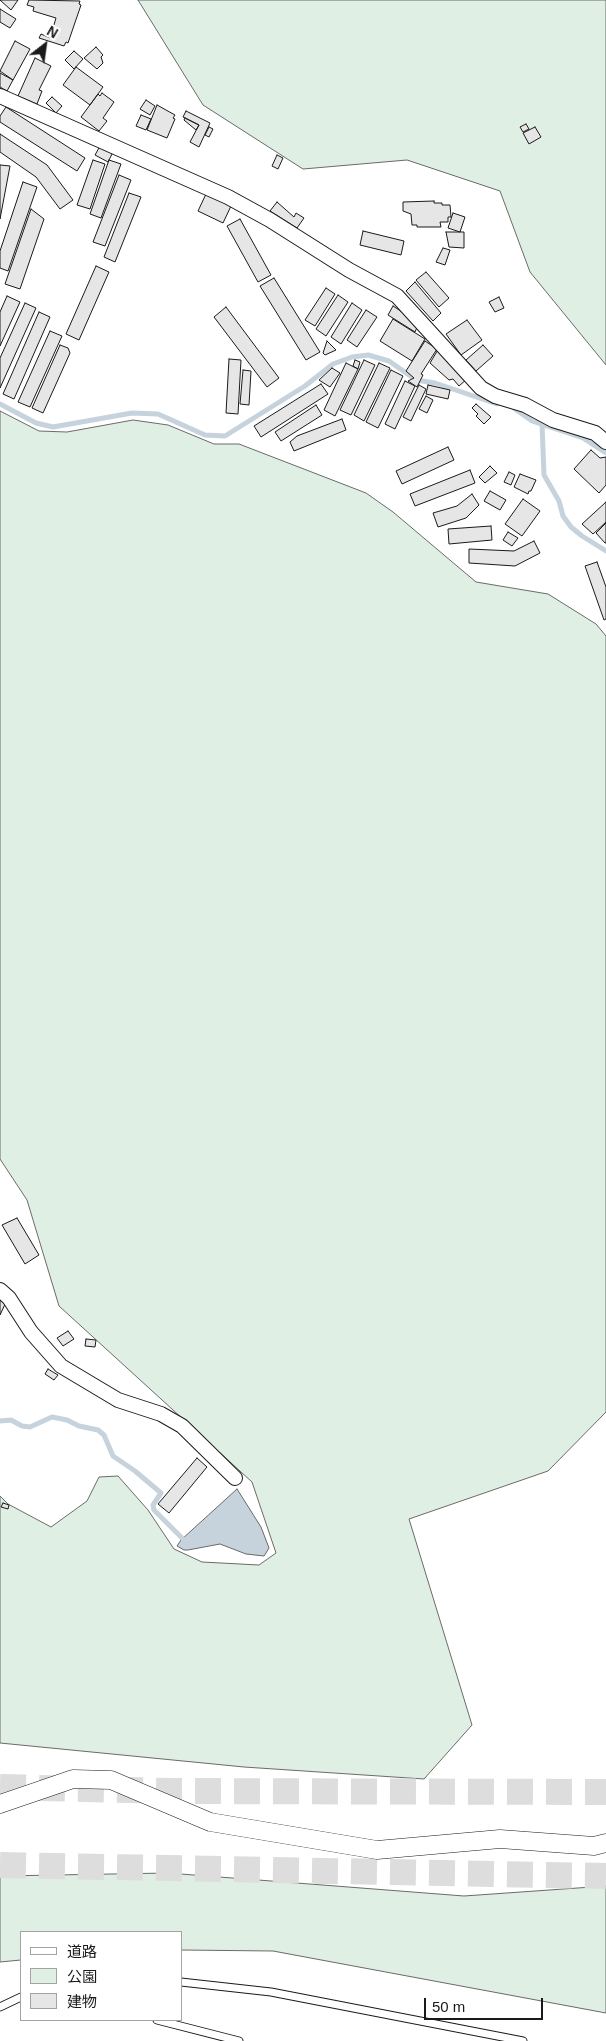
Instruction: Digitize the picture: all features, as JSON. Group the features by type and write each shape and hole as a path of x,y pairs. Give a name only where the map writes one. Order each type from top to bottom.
{"street":[{"path":"0,96 219,193 270,220 349,270 397,296 481,388 495,396 525,405 553,420 594,433 606,442"},
{"path":"0,1290 9,1298 31,1332 61,1366 118,1400 161,1414 182,1426 235,1478"},
{"path":"0,1804 73,1779 110,1780 210,1822 377,1850 500,1839 594,1846 606,1843"}],"lane":[{"path":"182,1982 270,1992 524,2041"},
{"path":"0,2008 20,1998"},
{"path":"161,2021 239,2041"}],"green space":[{"path":"138,0 606,0 606,365 530,272 500,191 407,160 303,169 203,105"},
{"path":"0,411 39,431 67,432 133,420 168,425 214,444 239,444 366,493 393,512 476,582 548,594 596,624 606,636 606,1412 548,1471 409,1519 472,1725 424,1779 244,1767 0,1743 0,1496 8,1504 51,1527 87,1501 99,1477 118,1476 148,1510 174,1549 202,1562 259,1565 276,1553 252,1482 59,1306 27,1200 0,1159"},
{"path":"168,1873 464,1896 606,1886 606,2013 273,1951 182,1950 182,1931 20,1931 20,1960 0,1962 0,1876"}],"shaded area":[{"path":"237,1489 261,1527 269,1548 264,1556 246,1554 220,1544 188,1550 177,1546 181,1540"}],"building":[{"path":"0,0 18,0 11,10"},
{"path":"29,0 80,1 79,4 81,5 68,43 66,42 64,46 39,38 41,34 50,38 56,18 33,11 34,7 27,5"},
{"path":"0,9 16,19 10,28 0,22"},
{"path":"15,41 30,49 13,80 0,71"},
{"path":"96,47 103,55 101,57 103,63 97,69 84,58"},
{"path":"74,51 83,59 74,69 65,60"},
{"path":"35,58 51,66 39,90 42,91 37,104 18,96"},
{"path":"76,67 103,87 90,105 63,85"},
{"path":"0,73 13,80 7,91 0,87"},
{"path":"102,93 114,102 103,118 107,121 99,131 81,117 98,94 100,96"},
{"path":"52,97 62,106 56,113 46,103"},
{"path":"146,100 155,106 150,115 140,109"},
{"path":"157,105 175,115 167,138 147,130"},
{"path":"6,107 85,158 77,171 0,122 0,116"},
{"path":"186,111 210,123 199,147 190,142 199,125 183,117"},
{"path":"141,115 151,119 146,130 136,126"},
{"path":"185,118 199,125 196,130 184,120"},
{"path":"526,124 529,129 523,132 520,127"},
{"path":"209,127 213,129 209,137 205,135"},
{"path":"535,127 541,137 529,144 523,133"},
{"path":"0,134 47,165 73,200 60,209 36,177 0,152"},
{"path":"100,146 113,152 108,162 95,155"},
{"path":"277,155 283,158 278,169 272,166"},
{"path":"93,160 105,164 90,209 77,205"},
{"path":"109,160 121,164 101,218 90,214"},
{"path":"0,165 10,166 0,219"},
{"path":"119,175 131,180 105,246 93,242"},
{"path":"23,182 37,187 8,271 0,268 0,251"},
{"path":"129,193 141,197 115,262 104,257"},
{"path":"206,194 231,206 223,223 198,211"},
{"path":"434,201 434,203 442,203 442,205 450,205 451,217 448,217 448,222 440,222 441,227 417,227 417,225 412,225 411,214 403,211 403,202"},
{"path":"277,202 294,217 296,213 304,218 297,228 270,211"},
{"path":"31,209 44,219 20,289 5,284"},
{"path":"453,213 465,217 460,232 448,228"},
{"path":"240,219 271,275 258,282 227,226"},
{"path":"363,231 404,241 401,255 360,245"},
{"path":"446,232 464,232 464,248 449,247"},
{"path":"443,248 450,250 445,265 436,262"},
{"path":"96,266 109,272 79,340 66,334"},
{"path":"426,272 449,298 439,307 416,280"},
{"path":"274,278 320,352 306,360 260,286"},
{"path":"415,282 441,313 433,321 406,291"},
{"path":"326,288 335,294 315,326 305,320"},
{"path":"338,295 348,302 326,336 316,329"},
{"path":"7,296 20,302 0,346 0,312"},
{"path":"499,297 504,308 495,312 489,302"},
{"path":"25,303 36,308 0,388 0,358"},
{"path":"352,303 362,310 341,344 331,337"},
{"path":"393,306 410,317 409,320 418,325 415,332 388,315"},
{"path":"226,307 279,378 267,387 214,317"},
{"path":"366,310 377,317 357,347 347,340"},
{"path":"39,312 50,317 14,399 3,394"},
{"path":"393,319 425,339 412,361 380,341"},
{"path":"467,320 482,340 461,355 446,334"},
{"path":"50,331 62,336 30,407 18,402"},
{"path":"327,341 336,350 325,355 323,353"},
{"path":"425,341 437,349 421,374 423,375 417,387 408,381 414,378 406,371"},
{"path":"60,345 68,348 70,353 43,413 32,408"},
{"path":"483,345 493,356 476,371 466,360"},
{"path":"439,348 467,379 459,386 453,379 449,380 430,363"},
{"path":"229,359 241,360 238,414 226,413"},
{"path":"355,360 360,362 358,369 353,366"},
{"path":"364,360 375,365 351,415 340,410"},
{"path":"346,363 358,369 335,416 324,410"},
{"path":"379,363 390,368 364,421 354,415"},
{"path":"332,368 340,373 330,387 319,380"},
{"path":"243,370 251,371 249,405 240,404"},
{"path":"391,370 403,376 378,428 366,422"},
{"path":"405,381 415,386 395,429 385,424"},
{"path":"321,384 328,394 261,437 254,426"},
{"path":"419,385 426,389 411,421 403,417"},
{"path":"428,385 450,390 448,399 426,394"},
{"path":"426,396 433,400 427,413 419,409"},
{"path":"476,404 491,417 484,424 476,416 478,414 472,408"},
{"path":"316,405 322,415 281,441 275,432"},
{"path":"342,419 346,430 294,451 290,442 297,436"},
{"path":"448,447 454,460 402,484 396,471"},
{"path":"591,450 600,458 606,457 606,485 599,493 574,469"},
{"path":"490,466 497,473 485,483 479,477"},
{"path":"470,470 475,483 415,506 410,494"},
{"path":"509,472 515,475 511,485 504,482"},
{"path":"520,474 536,480 528,494 514,487"},
{"path":"490,491 506,500 500,510 484,501"},
{"path":"472,494 479,505 466,518 438,527 433,513 457,506"},
{"path":"523,499 540,511 522,536 505,524"},
{"path":"606,502 606,522 593,534 582,524"},
{"path":"606,523 606,543 605,543 596,533"},
{"path":"491,526 492,540 449,544 448,529"},
{"path":"508,532 518,538 512,546 503,540"},
{"path":"534,541 540,553 515,566 469,563 469,549 514,551"},
{"path":"597,562 606,587 606,619 604,620 585,566"},
{"path":"17,1218 39,1255 25,1264 2,1225"},
{"path":"0,1297 7,1300 0,1315"},
{"path":"68,1331 74,1339 63,1346 57,1338"},
{"path":"86,1339 96,1340 95,1347 85,1346"},
{"path":"48,1369 58,1375 54,1380 45,1374"},
{"path":"197,1458 207,1467 169,1513 158,1504"},
{"path":"3,1503 9,1505 8,1509 1,1507"}],"waterway":[{"path":"0,404 36,423 53,427 132,413 158,414 205,435 225,436 305,386 333,364 352,357 368,355 389,361 416,380 435,383 497,404"},
{"path":"515,409 532,421 583,438 606,453"},
{"path":"542,424 544,475 559,501 563,516 571,527 582,536 606,551"},
{"path":"0,1421 11,1420 22,1426 30,1427 52,1417 98,1430 104,1435 113,1456 135,1471 161,1493 153,1505 154,1510 186,1542"}],"tunnel":[{"path":"0,1787 171,1791 606,1792"},
{"path":"0,1865 606,1876"}]}
